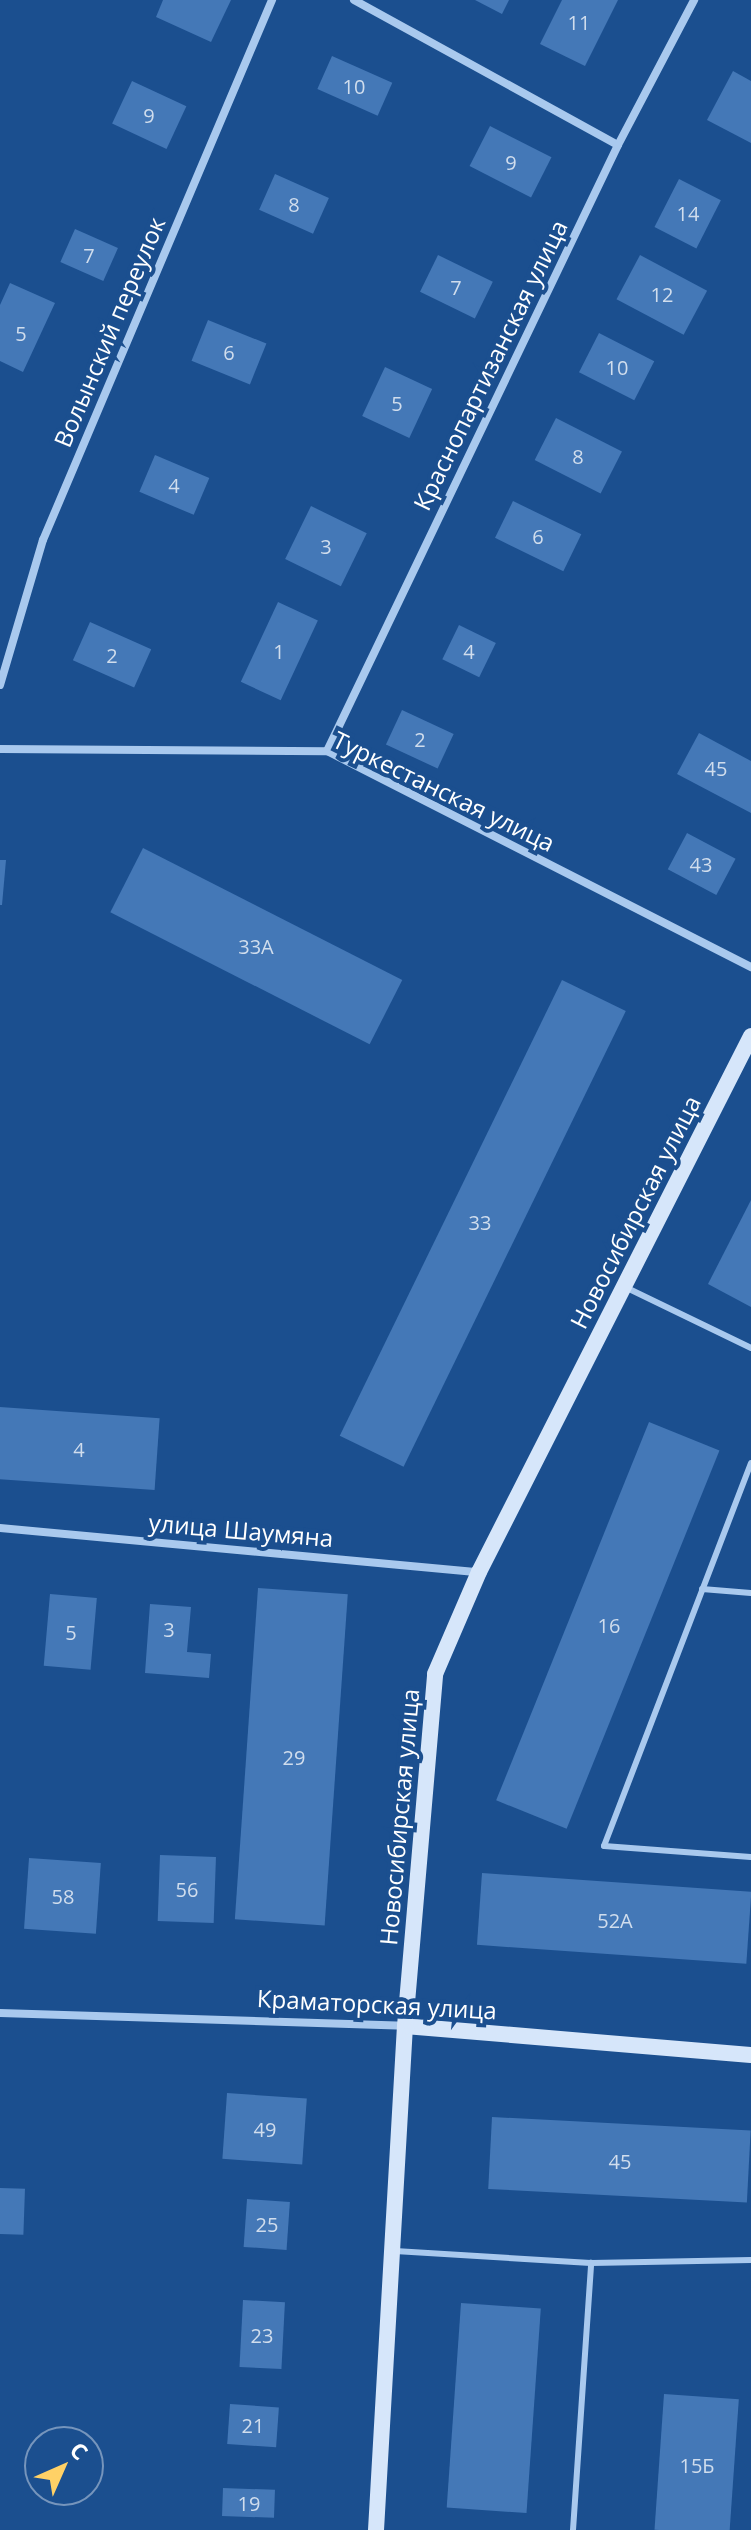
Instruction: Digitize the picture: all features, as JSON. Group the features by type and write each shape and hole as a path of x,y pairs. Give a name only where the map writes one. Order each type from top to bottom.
{"main road":[{"name":"Новосибирская улица","path":"376,2530 405,2026 435,1674 479,1572 751,1036"},
{"name":"Краматорская улица","path":"405,2026 751,2055"}],"street":[{"name":"Волынский переулок","path":"0,685 43,540 272,0"},
{"path":"354,0 618,145"},
{"name":"Краснопартизанская улица","path":"327,751 618,145 694,0"},
{"name":"Туркестанская улица","path":"0,749 327,751 751,967"},
{"name":"улица Шаумяна","path":"0,1528 479,1572"},
{"name":"Краматорская улица","path":"0,2013 405,2026"}],"lane":[{"path":"624,1286 751,1348"},
{"path":"751,1463 604,1846 751,1857"},
{"path":"702,1589 751,1593"},
{"path":"391,2250 591,2263 751,2260"},
{"path":"573,2530 591,2263"}],"building":[{"path":"163,0 231,0 211,42 156,17"},
{"path":"475,0 509,0 502,14"},
{"path":"562,0 618,0 585,66 540,44"},
{"path":"332,56 392,83 378,116 317,89"},
{"path":"733,71 751,81 751,143 707,120"},
{"path":"132,81 186,106 167,149 112,124"},
{"path":"490,126 551,157 531,197 470,166"},
{"path":"275,174 329,198 313,234 259,210"},
{"path":"679,179 721,200 696,248 654,227"},
{"path":"75,229 118,248 103,281 60,262"},
{"path":"438,255 493,282 475,319 420,292"},
{"path":"640,255 707,291 684,335 617,299"},
{"path":"10,283 55,303 23,372 0,361 0,305"},
{"path":"208,320 266,344 250,384 192,361"},
{"path":"599,333 654,361 634,400 579,372"},
{"path":"385,367 432,389 409,438 362,416"},
{"path":"556,418 622,452 601,493 535,460"},
{"path":"155,455 209,478 194,515 139,492"},
{"path":"513,501 581,534 563,571 495,538"},
{"path":"311,506 367,533 341,586 285,559"},
{"path":"278,602 318,621 281,700 241,682"},
{"path":"90,622 151,649 134,688 73,660"},
{"path":"459,625 496,643 479,677 442,659"},
{"path":"402,710 454,734 438,769 386,744"},
{"path":"699,733 751,761 751,813 677,774"},
{"path":"687,833 736,859 716,895 668,869"},
{"path":"143,848 402,980 370,1044 110,912"},
{"path":"0,860 6,860 2,905 0,905"},
{"path":"562,980 626,1011 404,1467 340,1436"},
{"path":"751,1200 751,1307 708,1284"},
{"path":"0,1407 160,1418 155,1490 0,1479"},
{"path":"649,1422 719,1450 567,1829 496,1800"},
{"path":"258,1588 348,1594 325,1925 235,1919"},
{"path":"50,1594 97,1598 91,1670 44,1666"},
{"path":"150,1604 191,1607 187,1652 211,1654 209,1678 145,1673"},
{"path":"160,1855 216,1857 214,1923 158,1921"},
{"path":"29,1858 101,1863 96,1934 24,1929"},
{"path":"482,1873 751,1892 746,1964 477,1945"},
{"path":"227,2093 307,2099 302,2164 222,2159"},
{"path":"492,2117 751,2131 747,2202 488,2189"},
{"path":"0,2188 25,2189 23,2235 0,2234"},
{"path":"247,2199 290,2202 287,2250 244,2247"},
{"path":"243,2300 285,2302 281,2369 239,2367"},
{"path":"461,2303 541,2309 527,2513 447,2508"},
{"path":"664,2394 739,2399 730,2530 655,2530"},
{"path":"230,2404 279,2407 276,2447 227,2444"},
{"path":"223,2488 275,2490 274,2518 222,2516"}]}
